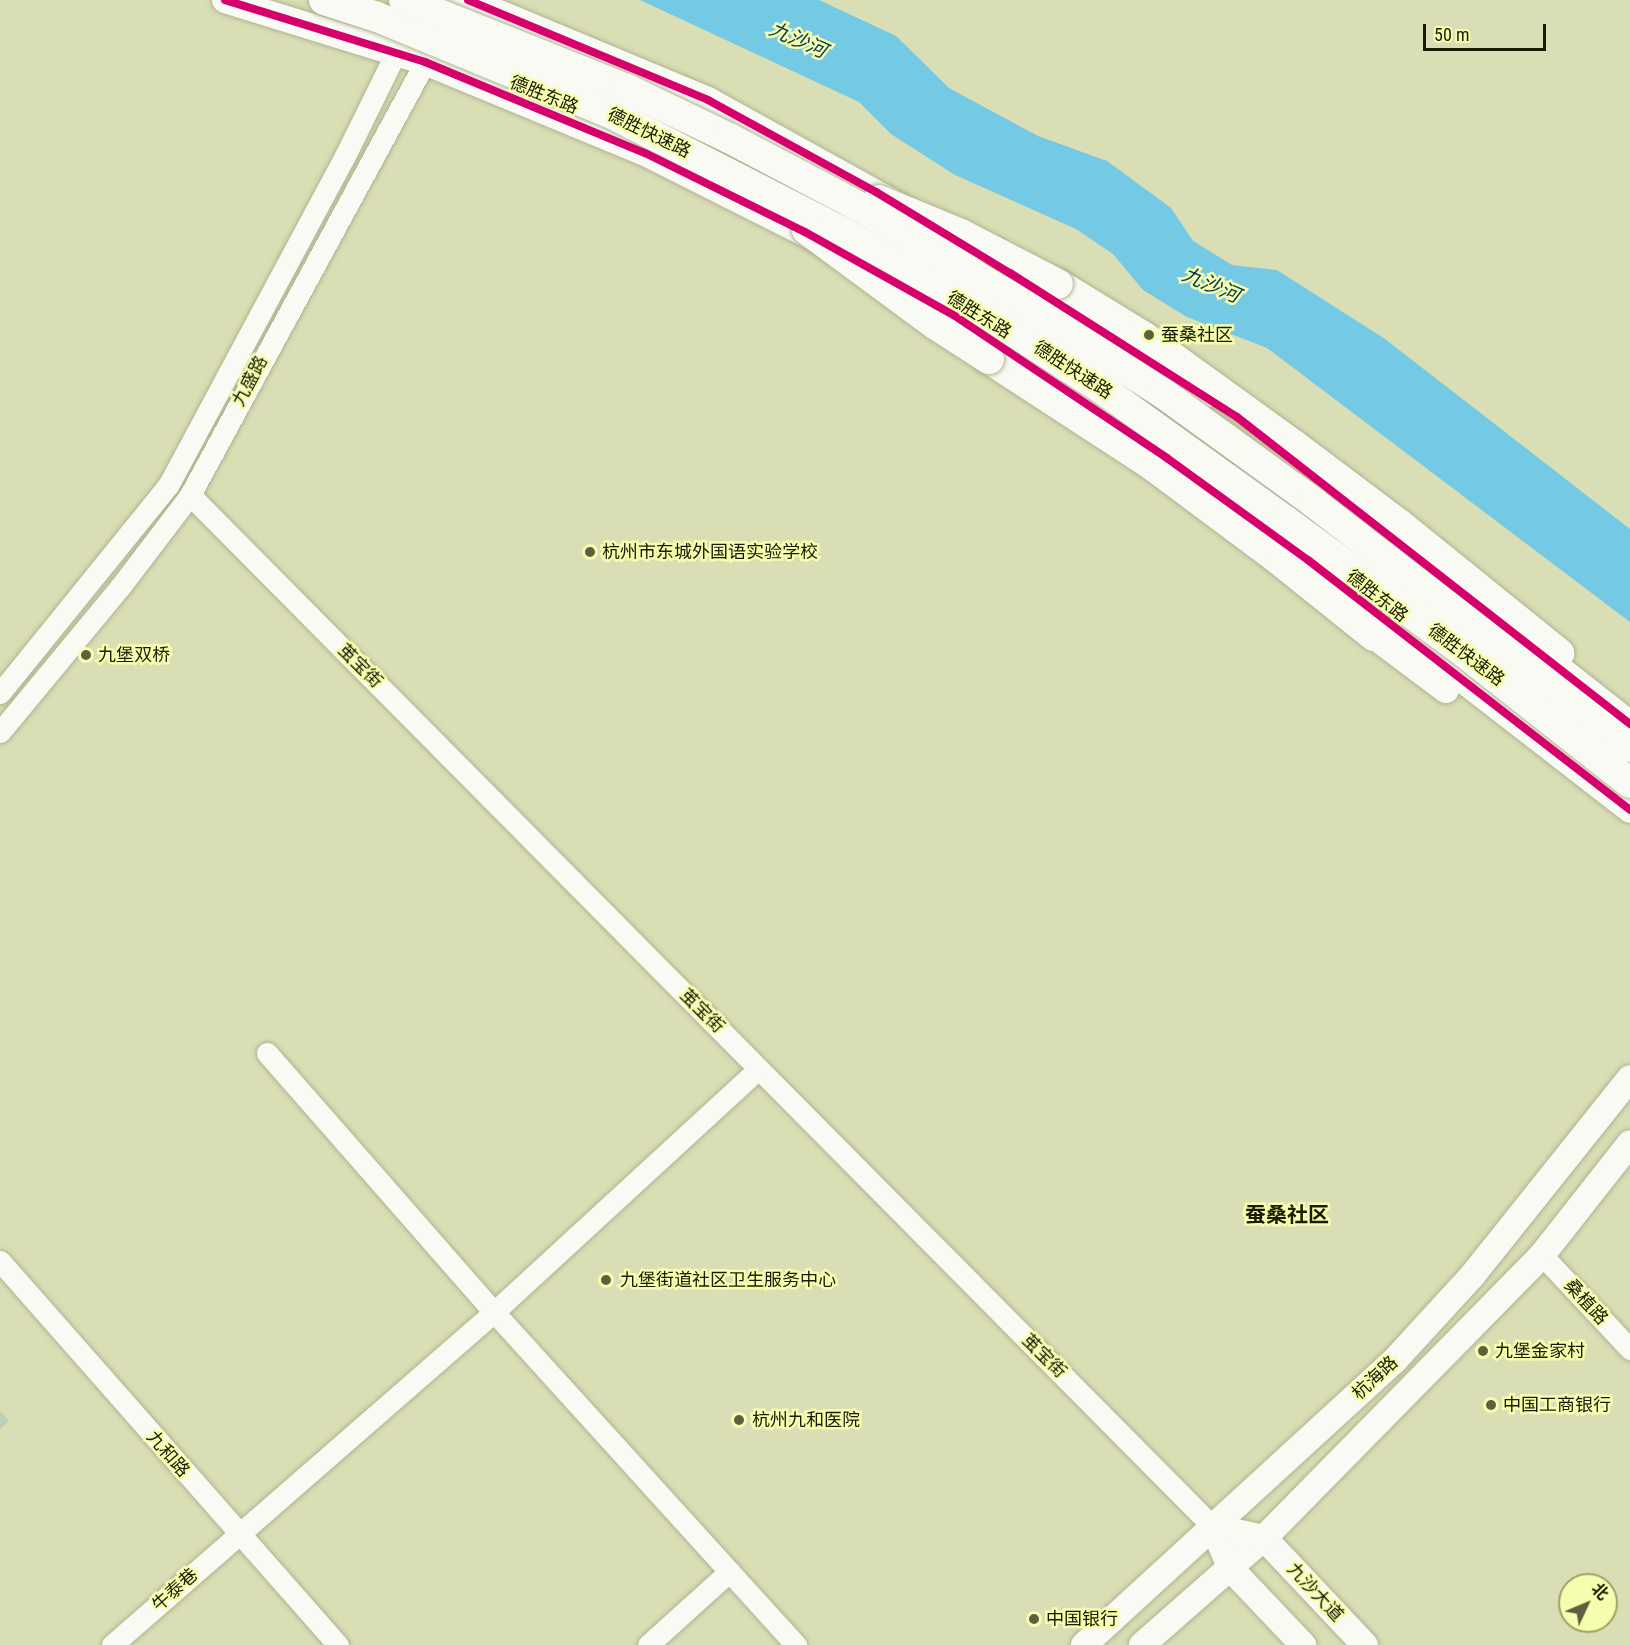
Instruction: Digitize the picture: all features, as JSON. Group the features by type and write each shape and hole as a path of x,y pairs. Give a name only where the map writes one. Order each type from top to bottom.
{"highway":[{"name":"德胜快速路","path":"324,0 377,17 612,114 841,231 985,313 1105,391 1452,643 1630,783"},
{"name":"德胜快速路","path":"404,0 627,89 729,138 860,207 1027,306 1164,394 1313,502 1630,747"},
{"path":"729,138 961,234 1058,284 1143,336 1399,524 1559,653"},
{"path":"732,175 936,325 1153,466 1280,560 1374,636"}],"main road":[{"name":"德胜东路","path":"225,0 425,62 645,153 805,232 955,316 1167,458 1308,560 1630,810"},
{"path":"468,0 708,100 876,192 1010,273 1237,417 1630,724"},
{"path":"1374,636 1630,830"},
{"path":"1559,653 1630,718"},
{"name":"杭海路","path":"1084,1645 1395,1360 1472,1276 1630,1078"},
{"name":"杭海路","path":"1142,1645 1264,1538 1542,1255 1630,1143"},
{"path":"1213,1527 1264,1538"},
{"path":"1213,1527 1231,1569 1303,1645"},
{"name":"九沙大道","path":"1264,1538 1365,1645"}],"street":[{"name":"九盛路","path":"0,693 169,484 345,156 421,0"},
{"name":"九盛路","path":"0,732 120,587 190,495 425,62 454,0"},
{"name":"茧宝街","path":"190,495 1213,1527"},
{"path":"267,1053 494,1312 796,1645"},
{"name":"牛泰巷","path":"112,1645 494,1312 758,1069"},
{"name":"桑植路","path":"1542,1255 1630,1349"},
{"name":"九和路","path":"0,1261 338,1645"},
{"path":"648,1645 730,1571"}],"water":[{"name":"九沙河","path":"640,0 819,0 896,36 949,88 1038,136 1107,161 1171,208 1193,241 1232,265 1277,270 1385,339 1630,529 1630,622 1267,348 1187,317 1143,290 1113,254 1076,229 955,175 891,134 859,102"}],"building":[{"path":"0,1411 9,1421 0,1429"}],"cycle path":[{"path":"225,0 425,62 645,153 805,232 955,316 1167,458 1308,560 1630,810"},
{"path":"468,0 708,100 876,192 1010,273 1237,417 1630,724"}],"place":[{"name":"蚕桑社区","path":"1149,335"},
{"name":"杭州市东城外国语实验学校","path":"590,552"},
{"name":"九堡双桥","path":"86,655"},
{"name":"九堡街道社区卫生服务中心","path":"606,1280"},
{"name":"九堡金家村","path":"1483,1351"},
{"name":"中国工商银行","path":"1491,1405"},
{"name":"杭州九和医院","path":"739,1420"},
{"name":"中国银行","path":"1034,1619"}],"district":[{"name":"蚕桑社区","path":"1287,1215"}]}
